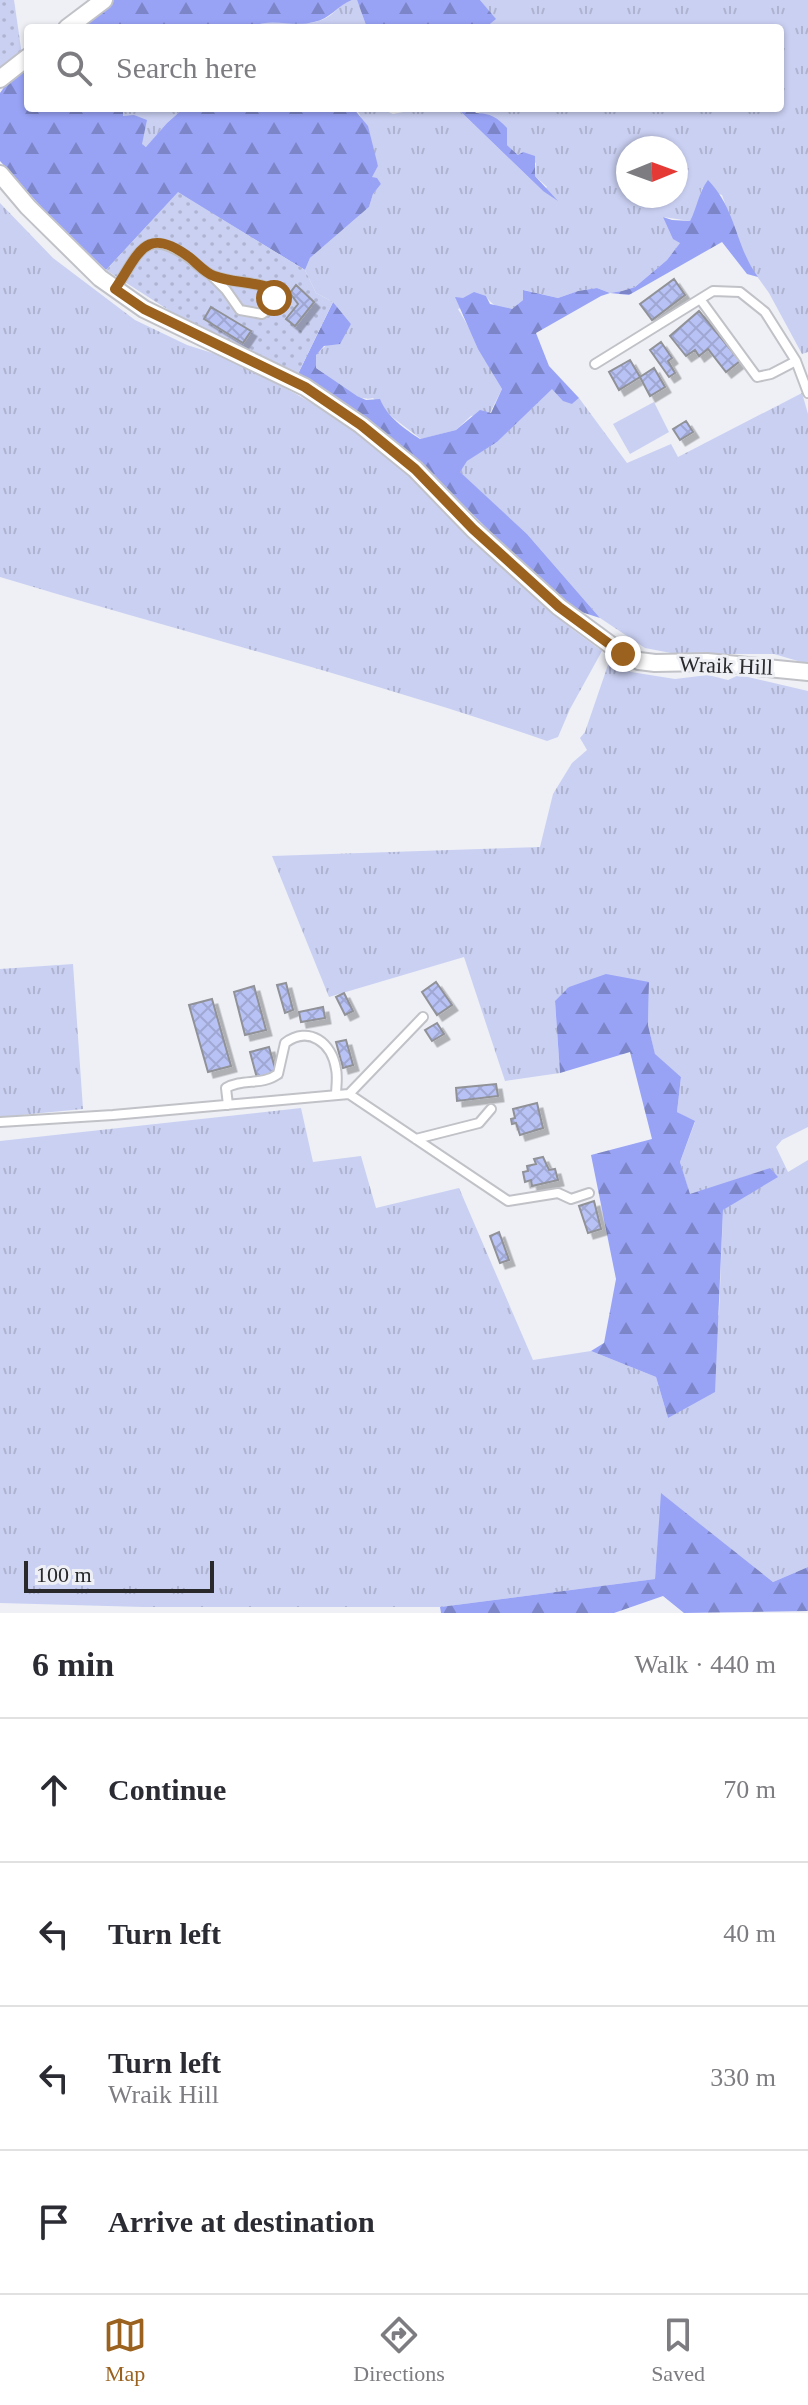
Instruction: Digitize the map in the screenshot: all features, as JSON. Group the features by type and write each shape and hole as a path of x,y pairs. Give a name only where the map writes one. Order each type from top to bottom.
{"street":[{"path":"72,24 104,0"},
{"path":"0,79 24,60"},
{"name":"Wraik Hill","path":"0,174 28,207 115,289 144,309 305,387 361,425 415,469 473,529 559,607 623,654 639,661 655,663 707,662 808,672"}],"lane":[{"path":"115,289 143,248 155,242 167,243 211,275 236,306 249,313 262,314 270,308 274,298 270,288 255,282 227,280 211,275"},
{"path":"595,364 713,291 740,292 765,312 796,361 808,393"},
{"path":"700,299 757,377 771,374 796,361"},
{"path":"349,1094 423,1017"},
{"path":"228,1105 226,1088 236,1082 270,1080 278,1074 285,1043 297,1036 310,1035 328,1048 337,1071 336,1095"},
{"path":"0,1122 349,1094 508,1201 558,1193 571,1199 589,1193"},
{"path":"416,1139 479,1123 491,1109"}],"green space":[{"path":"0,0 14,0 22,55 0,75"},
{"path":"114,0 352,0 325,18 306,23 82,24"},
{"path":"357,0 366,24 259,24 316,22"},
{"path":"357,0 480,0 496,19 490,24 366,24"},
{"path":"480,0 808,0 808,352 802,354 769,293 746,261 722,195 702,188 690,221 663,217 681,242 667,260 635,287 610,293 597,288 558,298 524,290 523,300 512,309 497,307 486,296 458,309 502,389 490,413 471,416 456,430 421,439 373,398 358,397 316,368 315,355 351,324 333,302 316,293 305,270 310,258 369,207 373,194 381,184 371,177 378,166 358,112 461,112 543,191 547,187 535,176 536,163 518,155 507,145 507,129 479,112 784,112 784,24 489,24 495,19"},
{"path":"24,68 24,112 123,112 123,116 134,115 147,120 142,144 146,147 179,112 356,112 368,126 378,166 372,177 381,184 373,194 369,207 310,258 305,270 178,193 106,270 44,210 0,161 0,93 10,79"},
{"path":"123,112 179,112 147,147 142,145"},
{"path":"461,112 490,115 504,124 507,128 507,145 518,155 523,152 535,156 535,176 558,201 543,191"},
{"path":"708,180 725,203 750,265 758,277 747,274 722,242 629,295 610,293 635,287 667,260 680,243 673,239 663,217 690,221"},
{"path":"178,192 305,270 316,293 333,302 297,376 178,316 106,270","holes":["211,307 250,330 244,343 204,320"]},
{"path":"0,203 53,258 135,320 187,345 225,357 296,394 347,424 410,470 527,589 602,651 558,737 547,741 343,676 0,577"},
{"path":"597,288 610,293 536,333 549,366 579,398 572,404 563,401 552,389 497,442 467,461 460,472 527,534 600,618 575,610 537,578 414,456 297,376 333,302 351,324 340,344 324,346 316,355 316,368 357,396 366,400 380,399 392,417 420,439 456,430 480,410 491,413 502,389 478,349 455,297 463,298 474,292 486,296 490,304 512,309 523,300 523,290 558,298"},
{"path":"552,388 572,404 579,398 627,463 671,444 678,457 802,393 808,414 808,664 774,654 676,654 645,648 600,618 527,534 459,472 466,461 497,442"},
{"path":"654,402 669,432 630,454 613,424"},
{"path":"616,661 631,672 675,679 708,675 728,680 739,675 808,691 808,1127 782,1140 776,1147 788,1172 808,1160 808,1567 773,1582 662,1494 655,1579 440,1607 143,1607 0,1603 0,1141 301,1108 313,1162 361,1156 376,1208 459,1188 533,1360 591,1351 656,1377 668,1418 719,1314 723,1210 770,1168 690,1195 680,1162 695,1122 677,1112 681,1077 655,1055 648,1025 649,982 555,1002 560,1073 505,1081 464,957 329,997 272,856 540,847 553,794 572,763 587,750 580,738 585,732 609,662"},
{"path":"73,964 83,1109 0,1117 0,969"},
{"path":"606,974 649,982 648,1025 655,1054 681,1077 677,1112 695,1121 680,1162 690,1194 770,1168 778,1177 723,1210 715,1392 668,1418 656,1377 591,1351 604,1343 616,1279 591,1155 652,1139 630,1052 560,1073 555,1001 569,987"},
{"path":"661,1493 773,1582 808,1567 808,1611 684,1613 663,1596 614,1613 441,1613 440,1607 655,1579"}],"building":[{"path":"674,279 685,295 652,320 640,304"},
{"path":"296,285 314,302 295,326 286,319 298,304 290,293"},
{"path":"211,307 251,331 243,343 204,319"},
{"path":"699,311 740,361 726,372 708,349 699,356 695,350 686,356 670,336"},
{"path":"661,342 672,358 668,361 675,373 669,377 650,350"},
{"path":"630,360 640,377 619,390 609,372"},
{"path":"654,368 665,387 650,396 640,377"},
{"path":"686,421 693,432 680,440 673,429"},
{"path":"436,982 452,1005 437,1015 422,992"},
{"path":"286,983 293,1010 285,1013 277,985"},
{"path":"254,986 266,1030 245,1035 234,992"},
{"path":"344,993 353,1011 345,1015 336,997"},
{"path":"212,999 231,1066 208,1072 189,1005"},
{"path":"323,1007 325,1018 301,1022 299,1012"},
{"path":"437,1023 444,1034 432,1041 425,1030"},
{"path":"346,1040 353,1065 343,1068 336,1042"},
{"path":"269,1047 276,1072 257,1078 250,1052"},
{"path":"496,1084 498,1096 457,1101 456,1088"},
{"path":"537,1103 543,1128 520,1135 516,1123 512,1124 511,1119 515,1118 513,1109"},
{"path":"543,1157 549,1170 555,1169 558,1180 532,1186 531,1180 525,1182 523,1172 528,1171 527,1166 536,1164 534,1159"},
{"path":"594,1201 601,1229 588,1233 579,1206"},
{"path":"499,1232 509,1260 500,1263 490,1236"}],"route":[{"path":"274,298 270,288 255,282 227,280 211,275 167,243 155,242 143,248 115,289 144,309 305,387 361,425 415,469 473,529 559,607 623,654"}]}
